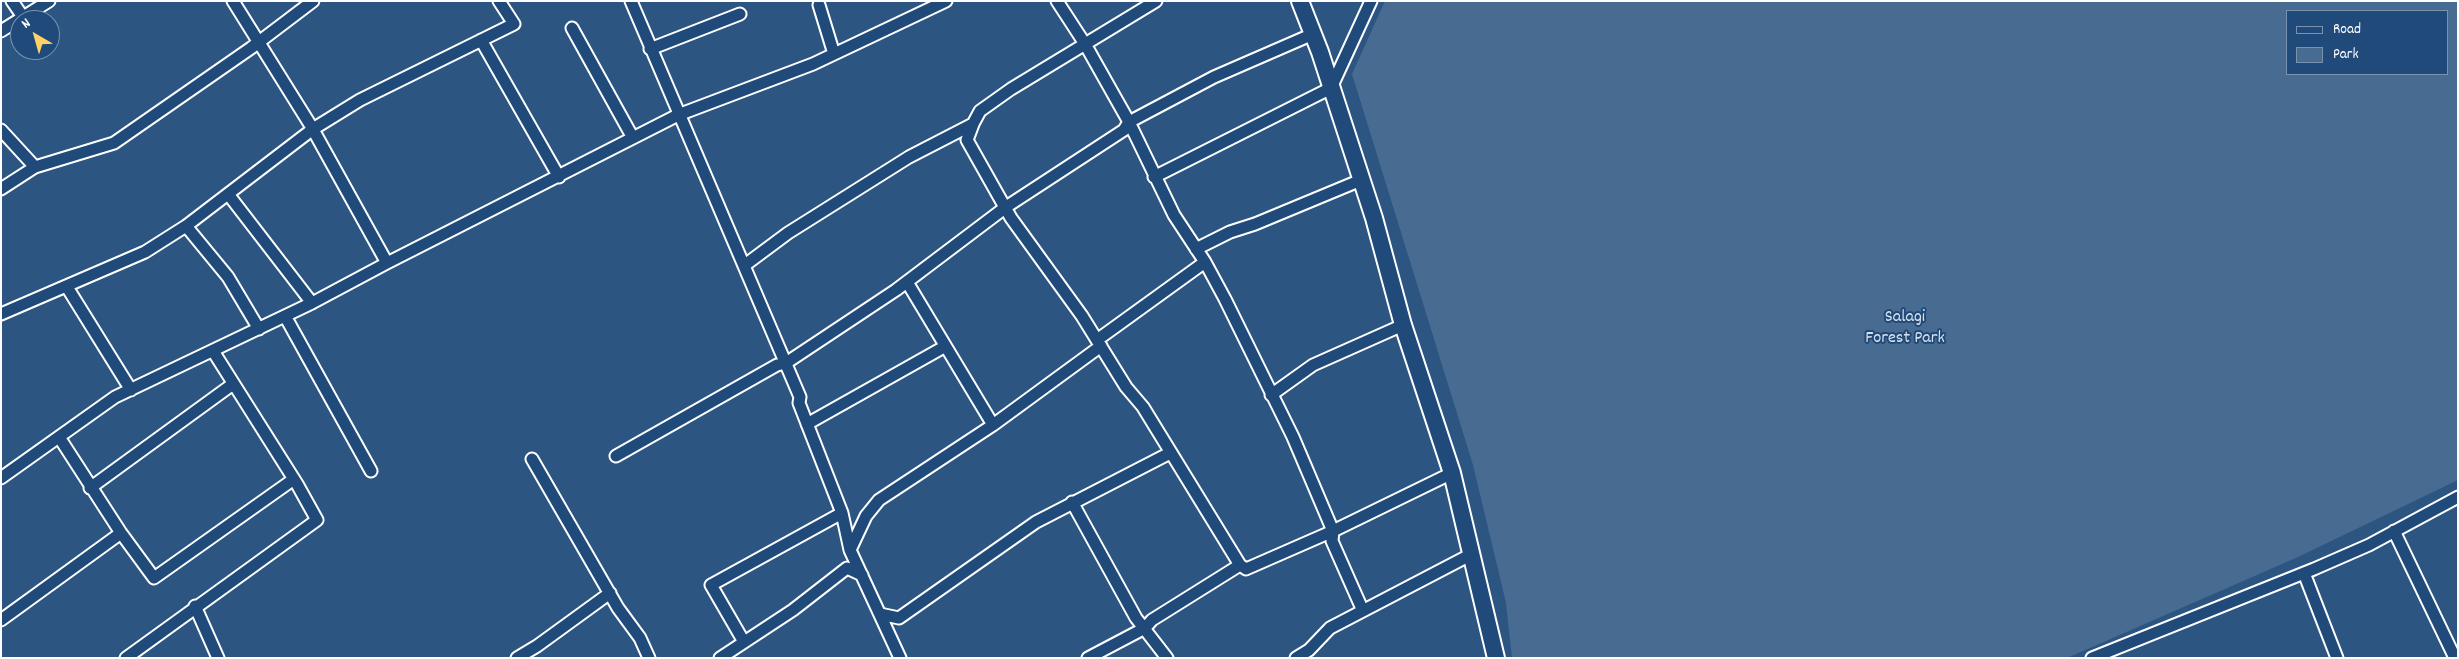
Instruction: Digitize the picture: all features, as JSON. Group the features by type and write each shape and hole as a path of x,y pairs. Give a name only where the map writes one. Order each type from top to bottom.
{"street":[{"path":"35,10 49,1"},
{"path":"232,1 313,129 387,263"},
{"path":"1,188 35,166 114,143 259,43 313,1"},
{"path":"1,314 145,252 186,226 313,129 360,100 514,24 499,1"},
{"path":"631,1 678,115 745,265 800,397 799,403 842,512 850,550 900,658"},
{"path":"1,478 115,397 312,303 678,115 834,54 946,1"},
{"path":"1057,1 1085,44 1129,122 1174,215 1205,262 1292,437 1333,531 1332,541 1363,611"},
{"path":"1156,1 980,111 968,140 1021,233 1048,267 1099,343 1240,565 1246,569 1333,531 1452,473"},
{"path":"1300,1 1313,34 1361,180 1387,263 1403,325 1452,473 1496,658"},
{"path":"1154,177 1331,88 1371,1"},
{"path":"819,5 834,54"},
{"path":"650,49 740,14"},
{"path":"572,28 633,138"},
{"path":"616,456 777,365 786,363 907,282 1006,207 1124,130 1129,122 1214,77 1313,34"},
{"path":"481,40 559,177"},
{"path":"745,265 788,233 909,157 973,124"},
{"path":"1,130 35,166"},
{"path":"1196,248 1230,232 1255,224 1361,180"},
{"path":"228,194 312,303"},
{"path":"186,226 228,277 259,329"},
{"path":"850,550 866,516 879,500 993,424 1205,262"},
{"path":"907,282 944,347 993,424"},
{"path":"67,287 131,390"},
{"path":"285,316 371,471"},
{"path":"1270,395 1313,365 1403,325"},
{"path":"807,424 944,347"},
{"path":"126,658 194,606 317,520 294,479 213,351"},
{"path":"90,488 234,384"},
{"path":"59,437 90,488 154,578 294,479"},
{"path":"880,614 899,618 1001,545 1072,502 1170,453"},
{"path":"532,459 610,593 640,638 649,658"},
{"path":"2092,658 2115,647 2184,622 2369,544 2458,497"},
{"path":"1072,502 1136,618 1167,658"},
{"path":"744,642 711,585 842,512"},
{"path":"2394,531 2455,658"},
{"path":"1,620 121,533"},
{"path":"1300,657 1330,628 1470,555"},
{"path":"1088,658 1145,628 1152,620 1240,565"},
{"path":"720,658 793,610 847,568 862,575"},
{"path":"2304,572 2337,658"},
{"path":"517,658 537,646 610,593"},
{"path":"194,606 218,658"},
{"path":"2115,647 2121,658"}],"green space":[{"name":"Salagi Forest Park","path":"1385,1 2458,1 2458,480 2298,557 2067,658 1512,658 1506,603 1473,465 1352,74"}]}
